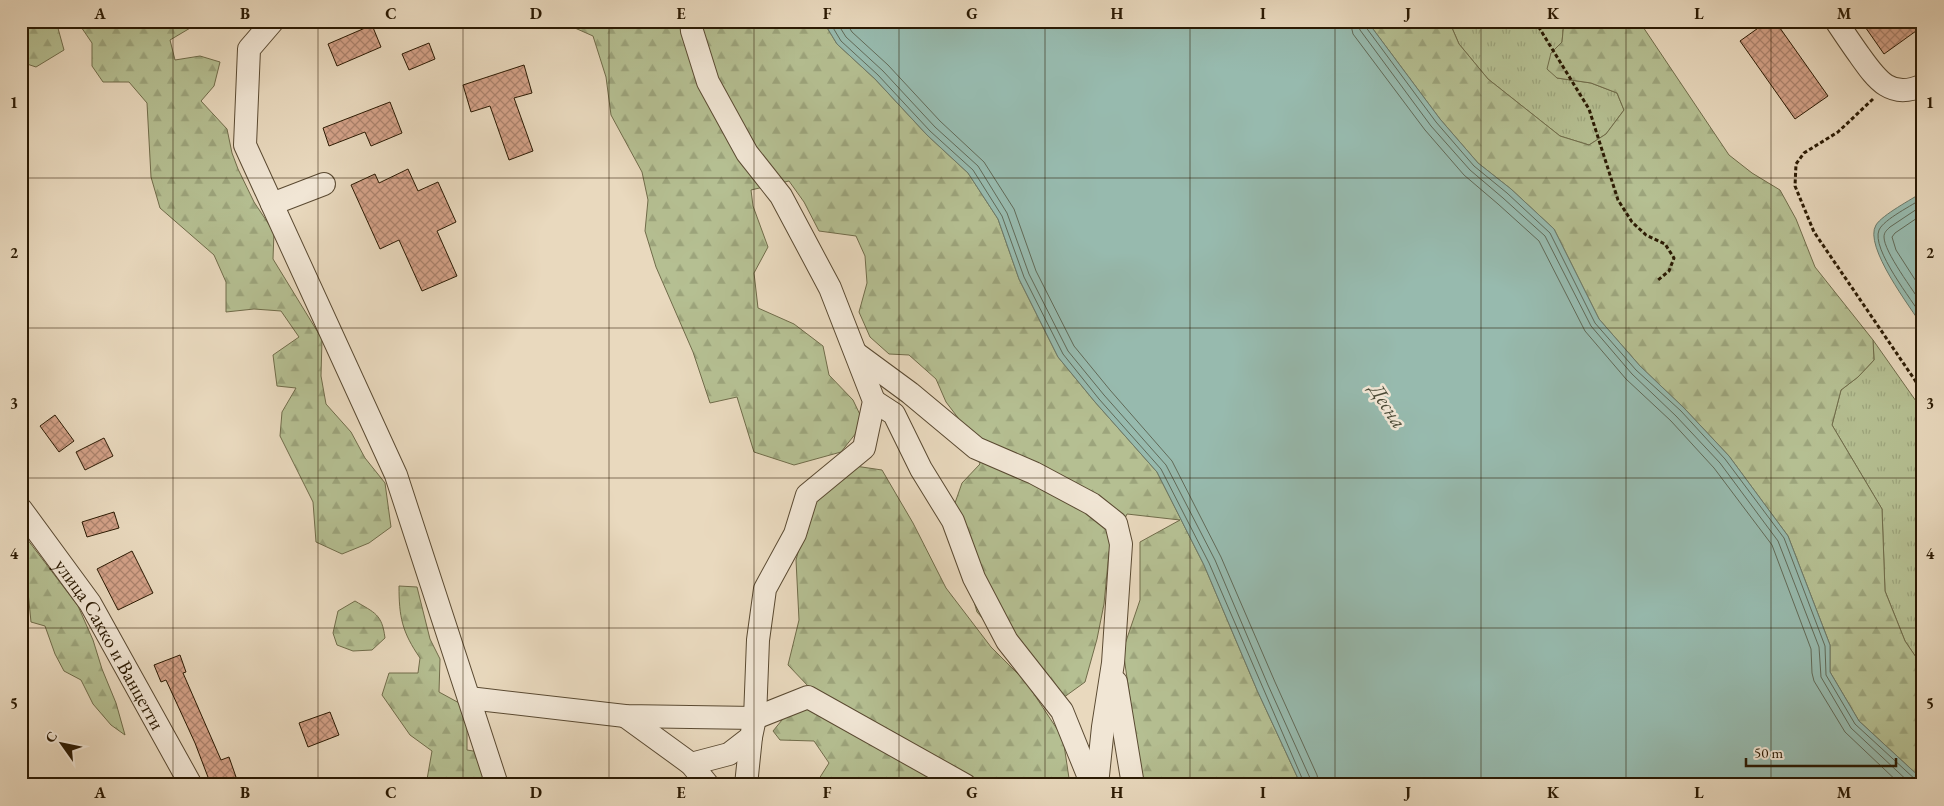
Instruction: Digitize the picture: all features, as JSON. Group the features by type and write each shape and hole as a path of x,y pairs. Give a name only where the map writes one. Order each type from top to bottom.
{"street":[{"path":"273,21 249,49 245,145 396,475 497,785"},
{"path":"691,21 692,31 708,82 746,153 781,196 830,288 874,401 864,448 807,495 795,534 765,589 758,640 753,728 746,785"},
{"path":"1836,21 1874,76 1886,86 1894,90 1910,90 1923,85"},
{"path":"272,204 324,184"},
{"path":"857,354 976,448 1034,473 1092,504 1116,523 1121,544 1113,663 1103,727 1097,785"},
{"path":"874,401 894,414 921,469 954,522 974,578 1007,641 1062,711 1092,785"},
{"name":"улица Сакко и Ванцетти","path":"21,509 90,603 191,785"},
{"path":"1113,663 1133,785"},
{"path":"691,764 729,754 753,728 808,697 965,785"},
{"path":"469,698 625,716 753,728"},
{"path":"625,716 691,764 708,785"}],"path":[{"path":"1535,21 1589,109 1618,200 1632,222 1646,235 1665,244 1674,258 1669,271 1658,280"},
{"path":"1886,86 1838,132 1804,153 1796,164 1795,186 1814,232 1923,392"}],"green space":[{"path":"21,21 56,21 64,50 36,67 21,62"},
{"path":"77,21 202,21 170,40 175,60 200,56 220,62 214,86 201,101 227,129 232,153 238,169 254,202 274,232 273,259 322,339 321,376 326,404 351,432 365,458 385,483 391,527 369,543 342,554 316,542 313,502 280,436 282,412 296,388 277,386 273,355 299,337 281,311 254,309 226,312 226,282 214,255 160,208 151,177 147,103 129,82 103,82 92,66 92,43"},
{"path":"559,21 823,21 837,44 875,79 927,135 968,173 998,219 1019,279 1058,357 1157,472 1204,565 1257,690 1301,785 1146,785 1141,776 1123,650 1140,600 1140,542 1180,520 1127,514 1109,552 1104,604 1085,682 1056,703 977,612 961,557 947,526 962,483 980,464 962,423 946,402 936,379 909,355 889,354 870,337 859,312 867,283 865,256 856,236 819,231 804,202 789,181 751,190 753,206 768,247 754,273 758,308 794,324 823,346 829,375 853,400 864,423 841,452 794,465 754,452 737,397 710,403 693,352 656,267 645,231 648,200 642,172 611,115 606,77 593,36"},
{"path":"1367,21 1449,21 1459,44 1488,79 1560,136 1589,145 1606,134 1624,110 1617,93 1591,83 1557,78 1547,69 1551,53 1562,42 1564,21 1639,21 1729,155 1752,173 1780,190 1796,219 1815,267 1873,340 1874,360 1858,377 1841,390 1832,425 1882,509 1885,591 1905,641 1920,663 1923,663 1923,780 1859,721 1830,672 1830,645 1788,536 1729,456 1684,408 1640,366 1599,319 1554,229 1511,189 1478,163 1440,119"},
{"path":"1449,21 1564,21 1562,42 1551,53 1557,78 1591,83 1617,93 1624,110 1606,134 1589,145 1560,136 1488,79 1459,44"},
{"path":"1873,340 1923,411 1923,663 1920,663 1905,641 1885,591 1882,509 1832,425 1841,390 1858,377 1874,360"},
{"path":"855,466 882,470 913,523 946,588 991,647 1026,682 1063,738 1070,785 823,785 817,782 829,763 814,741 780,740 773,731 809,687 788,665 799,620 796,560 812,499"},
{"path":"21,531 78,606 93,640 116,703 125,735 111,725 93,704 81,680 64,671 55,654 45,626 31,622 25,562 21,561"},
{"path":"399,586 417,587 430,639 440,659 439,692 461,704 467,728 467,750 479,752 484,785 426,785 432,751 410,735 382,695 389,673 418,673 420,658 405,632 401,616"},
{"path":"355,601 376,615 382,624 385,638 372,650 353,651 337,645 333,633 338,611"}],"water":[{"name":"Десна","path":"823,21 1367,21 1440,119 1478,163 1511,189 1554,229 1599,319 1640,366 1684,408 1729,456 1788,536 1830,645 1830,672 1859,721 1923,780 1923,785 1301,785 1257,690 1204,565 1157,472 1058,357 1019,279 998,219 968,173 927,135 875,79 837,44"},
{"path":"1923,192 1923,327 1890,277 1876,247 1874,235 1879,221"}],"building":[{"path":"1768,21 1775,21 1828,96 1795,119 1740,41"},
{"path":"1861,21 1923,21 1923,26 1884,54"},
{"path":"372,25 381,47 337,66 328,44"},
{"path":"429,43 435,59 409,70 402,54"},
{"path":"524,65 532,93 514,98 533,151 509,160 490,106 471,112 463,85"},
{"path":"390,102 402,133 371,146 365,132 329,146 323,128"},
{"path":"408,169 418,191 438,182 456,222 437,231 457,276 422,291 399,240 380,249 351,185 375,174 379,183"},
{"path":"55,415 74,441 59,452 40,426"},
{"path":"104,438 113,456 85,470 76,452"},
{"path":"114,512 119,528 87,537 82,522"},
{"path":"132,551 153,593 118,610 97,569"},
{"path":"180,655 186,672 183,673 221,760 229,757 236,777 215,785 211,785 195,743 166,680 161,682 154,665"},
{"path":"330,712 339,735 308,747 299,723"}]}
